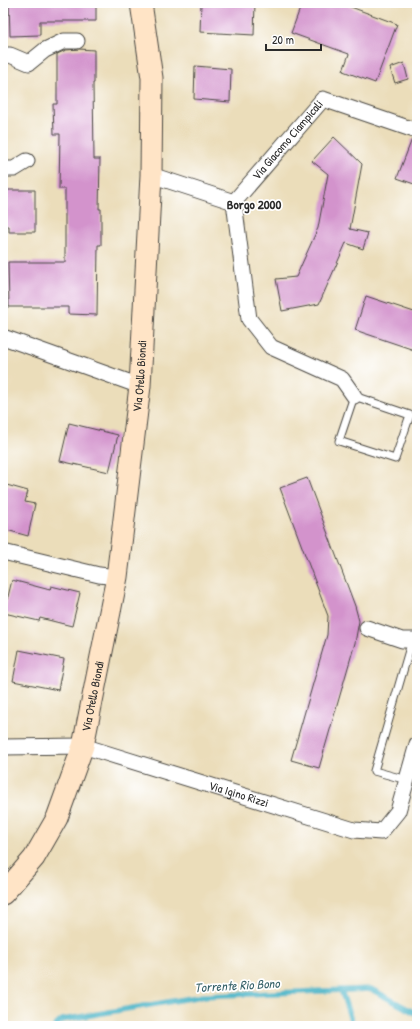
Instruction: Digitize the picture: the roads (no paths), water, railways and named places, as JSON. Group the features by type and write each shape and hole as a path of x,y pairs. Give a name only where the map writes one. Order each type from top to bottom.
{"street":[{"name":"Via Otello Biondi","path":"3,894 34,858 57,818 83,746 117,577 140,386 151,175 152,78 141,3"},
{"path":"3,55 10,55 29,63 45,50 64,41 77,41"},
{"name":"Via Giacomo Ciampicali","path":"234,202 323,99 417,131"},
{"path":"3,169 14,169 27,160"},
{"path":"151,175 234,202 249,319 271,347 342,379 354,396"},
{"path":"3,337 140,386"},
{"path":"3,552 99,575 117,577"},
{"path":"367,628 402,640 415,640"},
{"name":"Via Igino Rizzi","path":"3,747 83,746 354,830 381,832 398,811 417,744"}],"lane":[{"path":"354,396 410,415 395,460 339,441 354,396"},
{"path":"407,780 374,771 415,640"}],"waterway":[{"name":"Torrente Rio Bono","path":"55,1026 62,1020 203,996 371,989 417,1014"},
{"path":"341,990 353,1026"}],"district":[{"name":"Borgo 2000","path":"254,204"}]}
